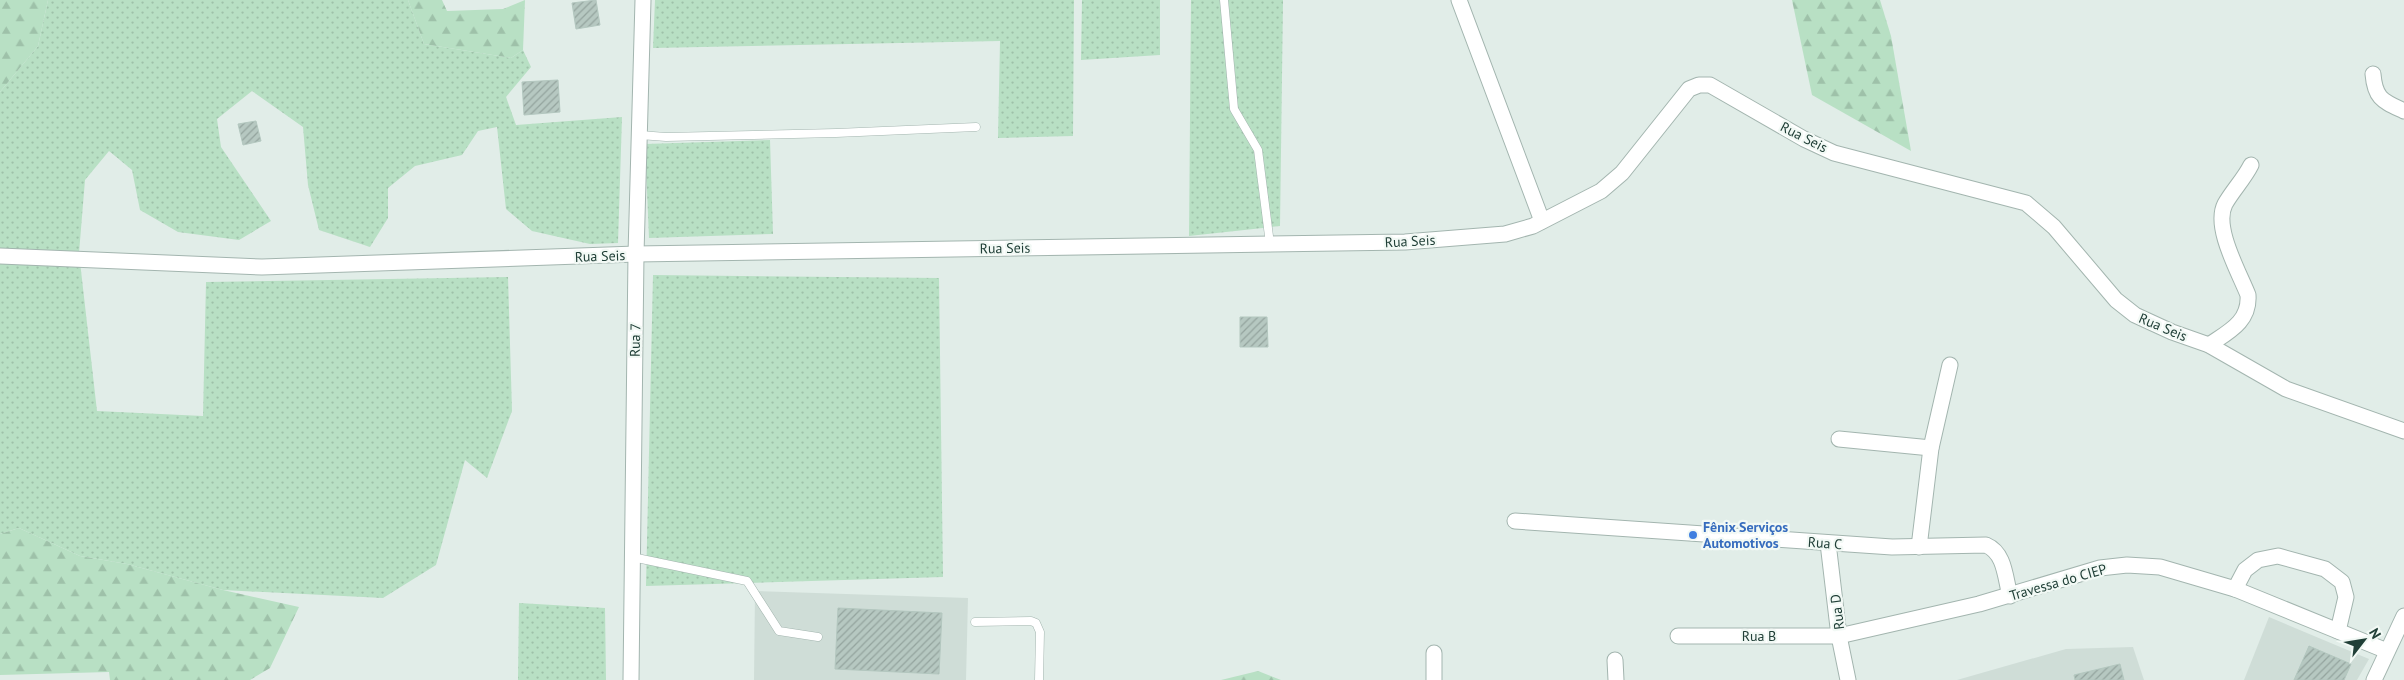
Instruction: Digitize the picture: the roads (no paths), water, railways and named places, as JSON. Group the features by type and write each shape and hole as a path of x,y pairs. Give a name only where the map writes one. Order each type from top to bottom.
{"street":[{"name":"Rua 7","path":"631,680 636,254 643,0"},
{"path":"1459,0 1542,221"},
{"path":"2373,74 2374,89 2382,100 2404,111"},
{"name":"Rua Seis","path":"0,256 262,267 636,254 1406,242 1495,235 1533,226 1601,191 1622,173 1689,89 1699,85 1710,85 1804,139 1834,153 2026,203 2054,227 2116,300 2135,316 2209,345 2286,389 2404,431"},
{"path":"2209,345 2243,321 2249,303 2248,295 2224,235 2221,216 2225,205 2251,165"},
{"path":"1919,546 1931,448 1950,365"},
{"path":"1839,439 1931,448"},
{"name":"Rua C","path":"1515,521 1892,547 1986,545 2000,555 2010,596"},
{"name":"Rua D","path":"1828,543 1839,636 1848,680"},
{"path":"2235,589 2245,570 2258,560 2278,556 2325,568 2342,582 2346,597 2338,631"},
{"name":"Travessa do CIEP","path":"1839,636 2010,596 2100,568 2127,565 2160,567 2235,589 2387,651"},
{"path":"2374,680 2404,616"},
{"name":"Rua B","path":"1678,636 1839,636"},
{"path":"1434,653 1434,680"},
{"path":"1615,660 1616,680"}],"lane":[{"path":"1224,0 1234,108 1258,150 1270,244"},
{"path":"640,135 666,137 826,134 976,127"},
{"path":"632,557 747,581 778,631 818,638"},
{"path":"975,622 1031,621 1036,623 1040,632 1039,680"}],"place":[{"name":"Fênix Serviços Automotivos","path":"1693,535"}]}
